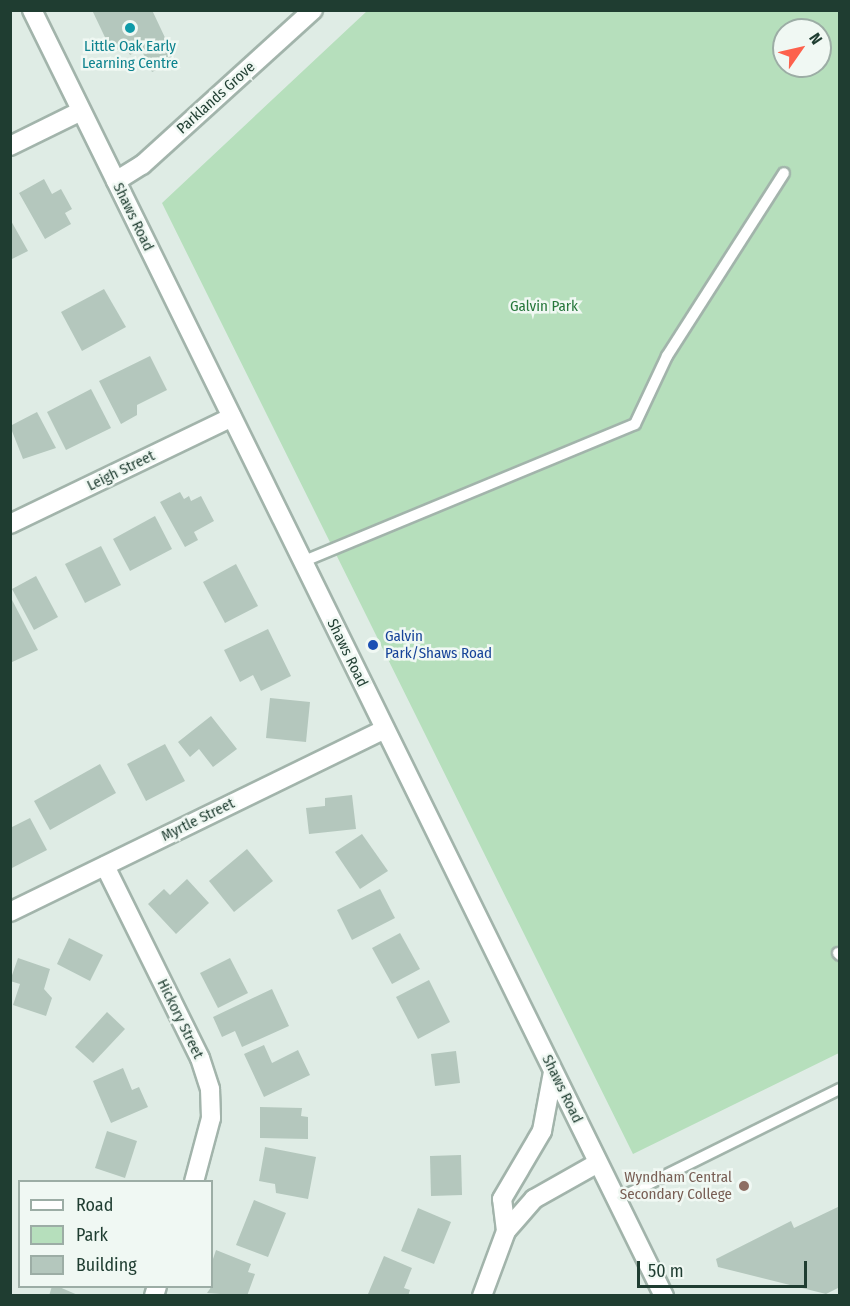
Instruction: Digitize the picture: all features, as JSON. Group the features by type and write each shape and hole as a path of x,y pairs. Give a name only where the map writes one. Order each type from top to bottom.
{"street":[{"name":"Shaws Road","path":"32,10 664,1296"},
{"name":"Parklands Grove","path":"116,181 142,165 314,10"},
{"path":"10,146 81,111"},
{"name":"Leigh Street","path":"10,524 231,417"},
{"name":"Myrtle Street","path":"10,912 384,729"},
{"name":"Hickory Street","path":"105,866 200,1058 210,1089 211,1118 195,1180"},
{"path":"506,1231 502,1199 542,1131 553,1072"},
{"path":"482,1296 506,1231 534,1199 598,1163"}],"lane":[{"path":"302,562 635,424 667,356 784,173"},
{"path":"616,1200 840,1089"}],"green space":[{"name":"Galvin Park","path":"367,11 839,11 839,1053 633,1154 162,203"}],"building":[{"name":"Little Oak Early Learning Centre","path":"92,10 152,10 176,61 152,72 141,49 130,55 125,46 112,52"},
{"path":"44,179 52,194 61,189 72,209 65,213 71,224 45,239 19,193"},
{"path":"10,219 28,251 10,260"},
{"path":"104,289 126,327 82,351 61,312"},
{"path":"150,356 167,390 137,405 137,415 121,424 99,381"},
{"path":"91,389 111,428 66,450 47,412"},
{"path":"37,412 56,448 23,459 10,426"},
{"path":"180,492 184,499 189,496 191,501 201,496 214,521 194,532 198,540 185,547 160,502"},
{"path":"155,516 172,549 130,571 113,539"},
{"path":"101,546 121,585 85,603 65,564"},
{"path":"236,564 258,606 225,623 203,582"},
{"path":"36,576 58,617 34,630 12,589"},
{"path":"10,596 38,650 10,663"},
{"path":"268,629 291,676 261,691 253,675 240,682 224,650"},
{"path":"270,698 310,702 306,742 266,738"},
{"path":"211,716 237,749 213,767 199,749 190,757 178,742"},
{"path":"165,744 185,781 146,801 127,764"},
{"path":"100,764 116,793 50,830 34,801"},
{"path":"352,795 356,829 309,834 306,808 325,806 325,798"},
{"path":"30,818 47,850 10,869 10,828"},
{"path":"362,834 388,871 360,889 335,852"},
{"path":"247,849 273,881 234,912 209,881"},
{"path":"187,879 209,903 176,934 148,904 164,889 170,895"},
{"path":"380,889 395,918 352,940 337,910"},
{"path":"400,933 420,969 392,984 372,948"},
{"path":"69,938 103,955 90,981 57,964"},
{"path":"18,958 50,969 44,989 52,998 46,1016 13,1005 20,984 10,981"},
{"path":"230,958 248,993 218,1008 200,973"},
{"path":"429,980 450,1022 418,1039 396,997"},
{"path":"272,989 289,1026 242,1047 235,1031 222,1037 213,1017"},
{"path":"107,1012 125,1029 93,1063 75,1047"},
{"path":"264,1045 272,1063 298,1050 310,1075 264,1097 244,1054"},
{"path":"456,1051 460,1083 435,1086 431,1054"},
{"path":"123,1068 132,1090 139,1087 148,1107 111,1123 93,1081"},
{"path":"260,1107 302,1108 301,1116 308,1117 308,1139 260,1138"},
{"path":"107,1131 137,1141 125,1178 95,1168"},
{"path":"265,1147 316,1157 308,1199 276,1193 275,1184 259,1181"},
{"path":"461,1155 462,1195 431,1196 430,1156"},
{"path":"254,1200 286,1213 268,1257 236,1245"},
{"path":"840,1206 840,1287 826,1294 718,1267 716,1259 791,1221 794,1228"},
{"path":"418,1208 451,1222 434,1264 401,1251"},
{"path":"216,1250 251,1264 248,1272 255,1274 247,1296 207,1293 213,1288 213,1259"},
{"path":"384,1256 412,1268 404,1288 410,1290 408,1296 368,1294"},
{"path":"51,1288 62,1288 80,1296 49,1296"}],"place":[{"name":"Little Oak Early Learning Centre","path":"130,28"},
{"name":"Galvin Park/Shaws Road","path":"373,645"},
{"name":"Wyndham Central Secondary College","path":"744,1186"}]}
